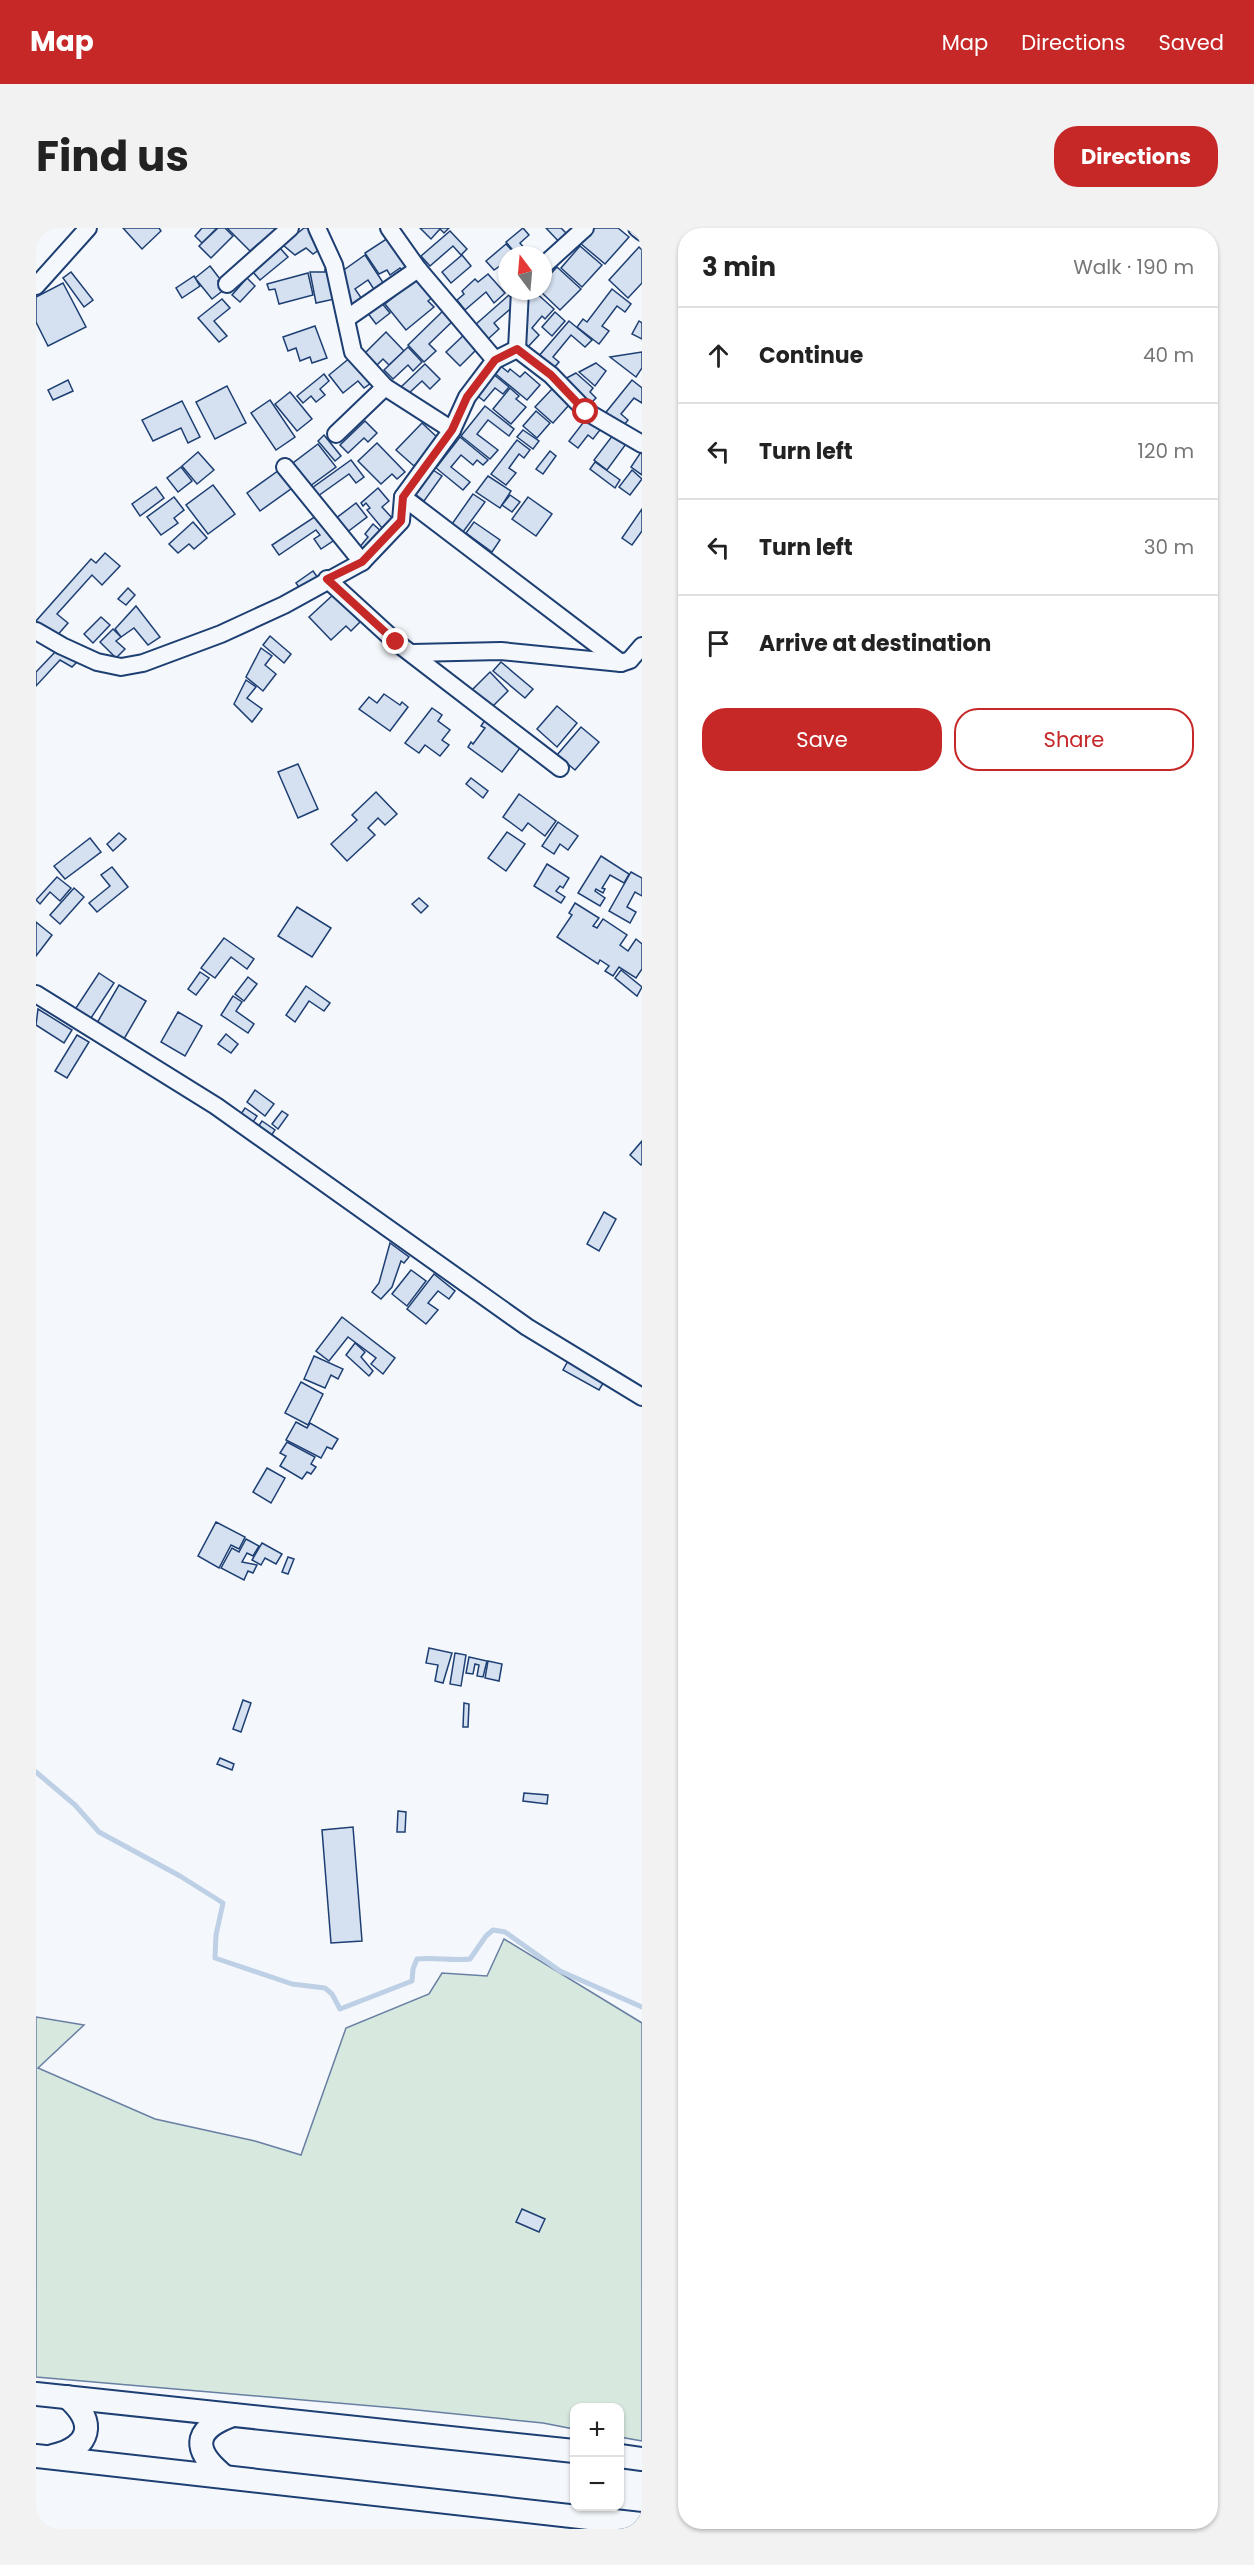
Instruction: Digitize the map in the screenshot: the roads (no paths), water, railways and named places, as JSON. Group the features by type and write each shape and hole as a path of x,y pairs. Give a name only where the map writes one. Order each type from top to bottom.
{"street":[{"path":"36,286 88,228"},
{"path":"227,284 290,228"},
{"path":"317,228 334,265 353,352 385,387 452,430"},
{"path":"388,228 418,269 495,360"},
{"path":"552,258 585,228"},
{"path":"637,228 642,232"},
{"path":"346,319 418,269"},
{"path":"517,349 520,300"},
{"path":"36,631 97,662 121,667 143,663 221,634 284,605 327,579 362,562 401,521 403,497 452,430 467,397 495,360 517,349"},
{"path":"517,349 551,375 586,412 640,439"},
{"path":"336,434 385,387"},
{"path":"285,467 362,562"},
{"path":"403,497 621,663"},
{"path":"327,579 396,642 560,768"},
{"path":"412,653 501,651 621,663 630,660 642,646"},
{"path":"36,994 216,1106 527,1327 642,1397"},
{"path":"36,2394 570,2451"},
{"path":"42,2457 78,2447 85,2436 86,2422 80,2408 67,2397"},
{"path":"225,2477 209,2464 202,2454 201,2441 206,2429 215,2421 233,2415"},
{"path":"624,2456 642,2458"},
{"path":"42,2457 642,2524"}],"waterway":[{"path":"36,1772 75,1805 99,1832 180,1876 223,1903 216,1935 215,1958 292,1984 325,1988 332,1994 340,2009 412,1981 417,1959 470,1959 493,1930 505,1932 560,1971 642,2007"}]}
